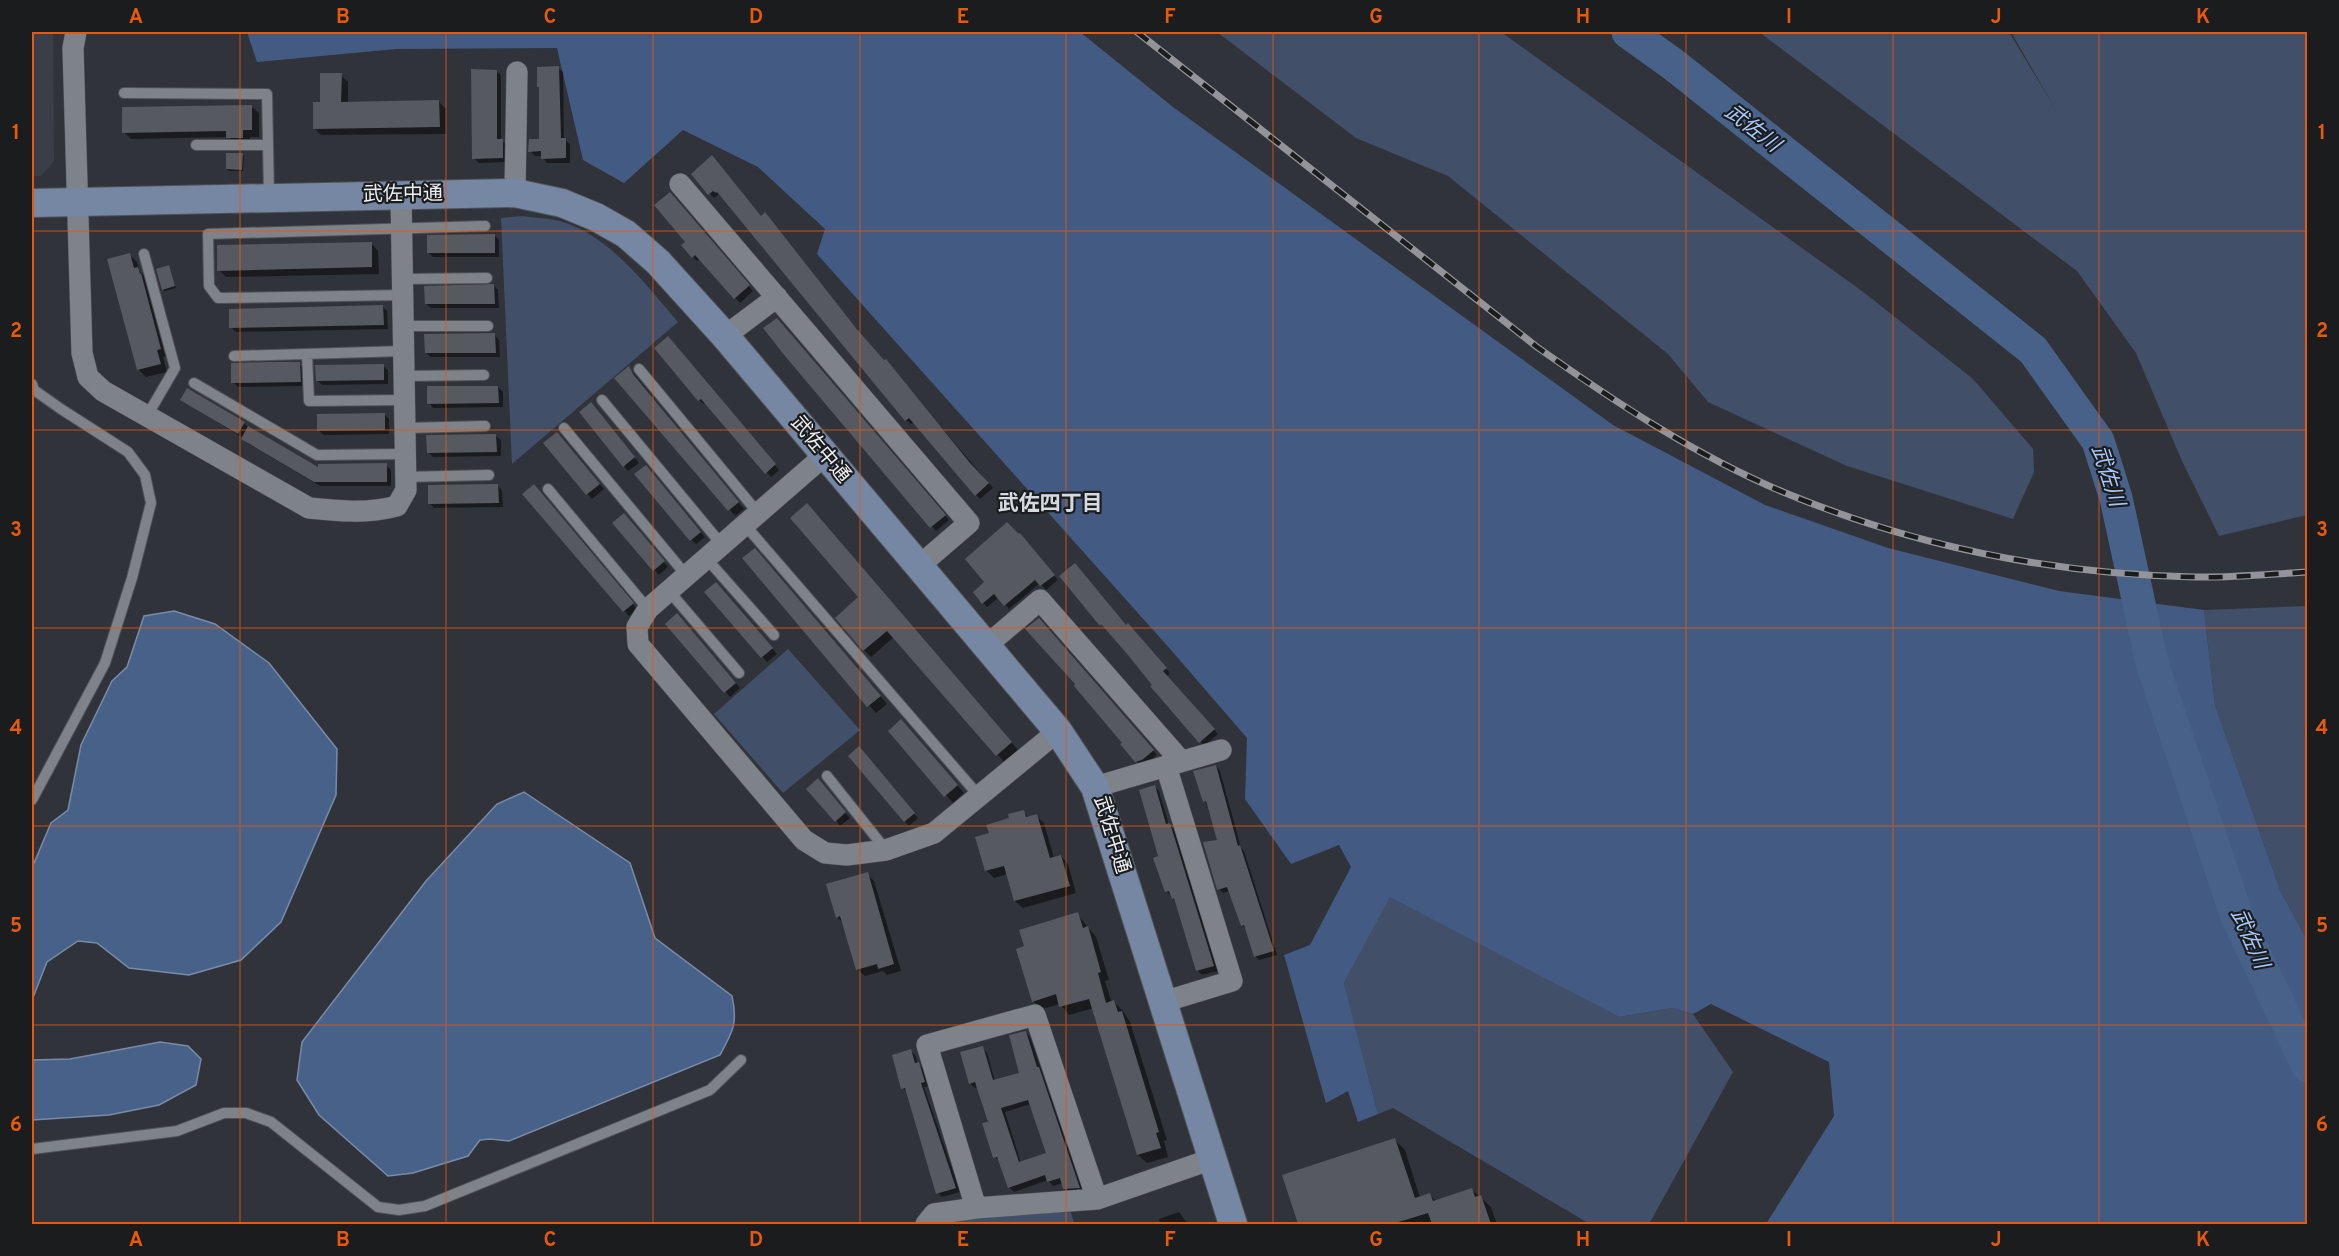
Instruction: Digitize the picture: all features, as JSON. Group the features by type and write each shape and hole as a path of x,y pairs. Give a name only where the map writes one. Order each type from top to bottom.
{"street":[{"path":"76,32 73,48 82,353 88,376 103,391 309,508 380,511 397,506 406,490 401,195"},
{"path":"515,193 517,72"},
{"path":"680,184 969,523 919,566"},
{"name":"武佐中通","path":"32,203 515,193 562,203 596,217 626,234 658,262 725,336 1058,731 1095,786 1233,1224"},
{"path":"725,336 777,297"},
{"path":"825,455 648,609 636,627 638,644 804,840 825,853 847,855 886,849 934,833 1058,731"},
{"path":"986,646 1040,600 1173,764 1232,981 1163,1002"},
{"path":"1095,786 1221,750"},
{"path":"976,1208 927,1045 1035,1015 1097,1199"},
{"path":"926,1224 934,1214 976,1208 1097,1199 1212,1159"}],"lane":[{"path":"124,93 267,93 269,198"},
{"path":"196,145 268,145"},
{"path":"485,226 208,234 209,286 218,298 403,287 487,278"},
{"path":"144,254 175,368 147,416"},
{"path":"403,326 488,326"},
{"path":"234,356 404,351"},
{"path":"307,354 309,401 404,400"},
{"path":"639,369 752,519 979,796"},
{"path":"404,376 484,375"},
{"path":"194,383 317,456 405,454"},
{"path":"32,384 34,390 128,452 145,475 151,503 132,578 105,663 32,800"},
{"path":"602,400 774,635"},
{"path":"405,428 485,426"},
{"path":"564,428 686,576"},
{"path":"405,477 489,475"},
{"path":"548,489 648,609"},
{"path":"669,591 739,673"},
{"path":"827,776 886,849"},
{"path":"32,1149 177,1131 224,1113 246,1113 271,1122 378,1207 399,1210 425,1206 710,1090 741,1060"}],"shaded area":[{"path":"32,32 53,32 54,161 41,176 32,176"},
{"path":"247,32 1080,32 1173,107 1613,425 1765,505 1888,548 2059,591 2204,610 2215,705 2280,890 2307,940 2307,1224 1766,1224 1834,1116 1829,1062 1711,1004 1693,1014 1672,1008 1619,1017 1390,897 1344,983 1378,1114 1358,1122 1348,1091 1326,1103 1284,955 1310,945 1351,867 1339,845 1291,864 1245,799 1247,738 817,254 825,229 758,167 683,130 624,183 583,160 557,48 396,49 257,62"},
{"path":"1217,32 1501,32 1862,291 1973,379 2033,449 2034,472 2013,519 1847,466 1708,402 1668,354 1448,176 1356,138"},
{"path":"1759,32 2009,32 2057,112 2011,32 2307,32 2307,515 2219,536 2182,461 2136,353 2077,271"},
{"path":"522,216 563,222 597,239 627,264 678,322 512,464 501,218"},
{"path":"2307,606 2307,940 2280,890 2215,705 2204,610"},
{"path":"174,611 215,624 269,663 337,749 336,795 281,922 241,960 189,975 129,968 97,943 78,941 47,962 32,1000 32,868 51,823 68,810 81,745 112,681 127,667 144,616"},
{"path":"788,649 860,730 783,793 714,714"},
{"path":"524,792 630,863 655,938 732,996 734,1020 731,1033 720,1055 509,1141 480,1140 468,1156 413,1173 388,1176 319,1115 297,1080 302,1042 426,881 497,804"},
{"path":"1390,896 1619,1017 1672,1008 1693,1014 1733,1072 1649,1224 1590,1224 1393,1108 1378,1114 1344,983"},
{"path":"160,1042 188,1046 201,1059 196,1085 159,1105 109,1115 32,1120 32,1060 70,1059"},
{"path":"1071,1212 1074,1224 938,1224 943,1218"}],"building":[{"path":"559,66 561,138 566,138 566,158 541,159 541,151 528,152 529,139 539,139 537,67"},
{"path":"471,69 497,70 497,139 503,139 503,158 472,159"},
{"path":"320,73 342,73 341,102 439,100 440,127 313,129 313,102 320,102"},
{"path":"252,105 252,130 243,130 243,138 226,138 226,131 122,133 122,107"},
{"path":"226,153 243,153 242,170 226,169"},
{"path":"712,155 761,216 765,212 856,328 884,360 886,359 970,463 989,483 975,496 909,418 905,421 717,192 713,191 708,195 691,174"},
{"path":"670,192 750,285 734,299 695,255 692,258 681,245 685,242 654,205"},
{"path":"495,234 495,253 427,253 427,235"},
{"path":"372,242 372,267 217,271 217,245"},
{"path":"130,253 134,268 138,267 141,273 161,349 157,350 161,364 137,370 107,259"},
{"path":"169,265 175,286 162,290 156,269"},
{"path":"494,284 495,304 425,304 424,286"},
{"path":"383,305 384,325 229,328 229,309"},
{"path":"777,318 946,515 930,528 763,328"},
{"path":"495,333 496,353 425,353 424,334"},
{"path":"668,336 776,464 765,474 701,399 698,401 654,348"},
{"path":"300,362 301,382 231,383 231,363"},
{"path":"384,364 384,380 316,381 315,365"},
{"path":"629,366 633,374 739,502 728,511 614,378"},
{"path":"427,386 498,386 499,403 427,404"},
{"path":"187,388 245,422 238,434 180,400"},
{"path":"591,402 635,457 623,467 579,412"},
{"path":"385,413 385,430 317,431 317,414"},
{"path":"248,426 318,467 318,464 387,463 387,482 314,482 241,439"},
{"path":"557,432 600,484 586,495 543,443"},
{"path":"496,434 497,452 427,453 426,435"},
{"path":"646,465 701,532 690,541 634,474"},
{"path":"498,484 499,503 428,504 428,485"},
{"path":"534,484 634,603 623,612 522,494"},
{"path":"807,503 1012,742 996,756 887,631 863,651 835,618 858,597 790,518"},
{"path":"624,513 665,561 653,571 612,523"},
{"path":"1007,522 1020,533 1055,575 1040,586 1035,580 1004,606 994,594 982,604 973,592 984,582 965,559"},
{"path":"755,548 881,696 867,707 742,558"},
{"path":"1075,563 1126,625 1128,623 1167,668 1163,671 1215,729 1199,743 1150,686 1152,685 1128,655 1101,624 1100,626 1059,576"},
{"path":"716,582 773,648 761,658 704,592"},
{"path":"677,613 736,683 724,693 665,624"},
{"path":"1039,618 1154,750 1142,760 1135,762 1074,686 1075,684 1025,629"},
{"path":"901,719 958,785 944,797 888,731"},
{"path":"859,746 915,813 904,822 848,756"},
{"path":"1216,765 1238,846 1240,845 1274,951 1254,957 1244,925 1241,926 1227,887 1217,890 1203,842 1217,840 1206,801 1203,802 1193,771"},
{"path":"818,778 846,812 835,822 806,789"},
{"path":"1155,785 1166,824 1170,823 1214,966 1196,971 1174,898 1172,899 1169,891 1165,892 1153,858 1158,856 1139,790"},
{"path":"1024,810 1026,817 1037,814 1050,858 1061,855 1070,886 1014,901 1004,866 985,871 975,837 989,833 986,825 1009,818 1008,814"},
{"path":"868,872 894,964 878,969 877,964 856,970 840,916 836,918 826,884"},
{"path":"1078,912 1083,928 1088,926 1101,972 1098,973 1106,1003 1114,1000 1118,1012 1122,1011 1159,1132 1156,1133 1161,1148 1137,1155 1089,999 1059,1007 1056,994 1032,1002 1016,949 1024,946 1019,930"},
{"path":"1026,1031 1080,1188 1063,1189 1060,1178 1047,1182 1045,1175 1008,1188 997,1157 993,1158 982,1123 988,1122 975,1082 969,1084 960,1052 983,1046 993,1080 1019,1073 1009,1035","holes":["1028,1100 1046,1153 1019,1162 1001,1108"]},
{"path":"911,1049 915,1063 919,1062 925,1082 921,1083 956,1188 936,1194 905,1088 901,1089 892,1055"},
{"path":"1395,1138 1415,1198 1430,1193 1433,1201 1472,1188 1475,1197 1481,1195 1491,1224 1432,1224 1428,1213 1392,1224 1298,1224 1282,1175"}],"waterway":[{"name":"武佐川","path":"1628,32 1674,65 2033,350 2098,441 2116,498 2152,663 2237,917 2308,1066"}],"railway":[{"path":"1137,32 1537,347 1656,426 1750,477 1832,511 1882,528 1984,554 2036,563 2141,575 2194,577 2308,572"}],"district":[{"name":"武佐四丁目","path":"1050,504"}]}
